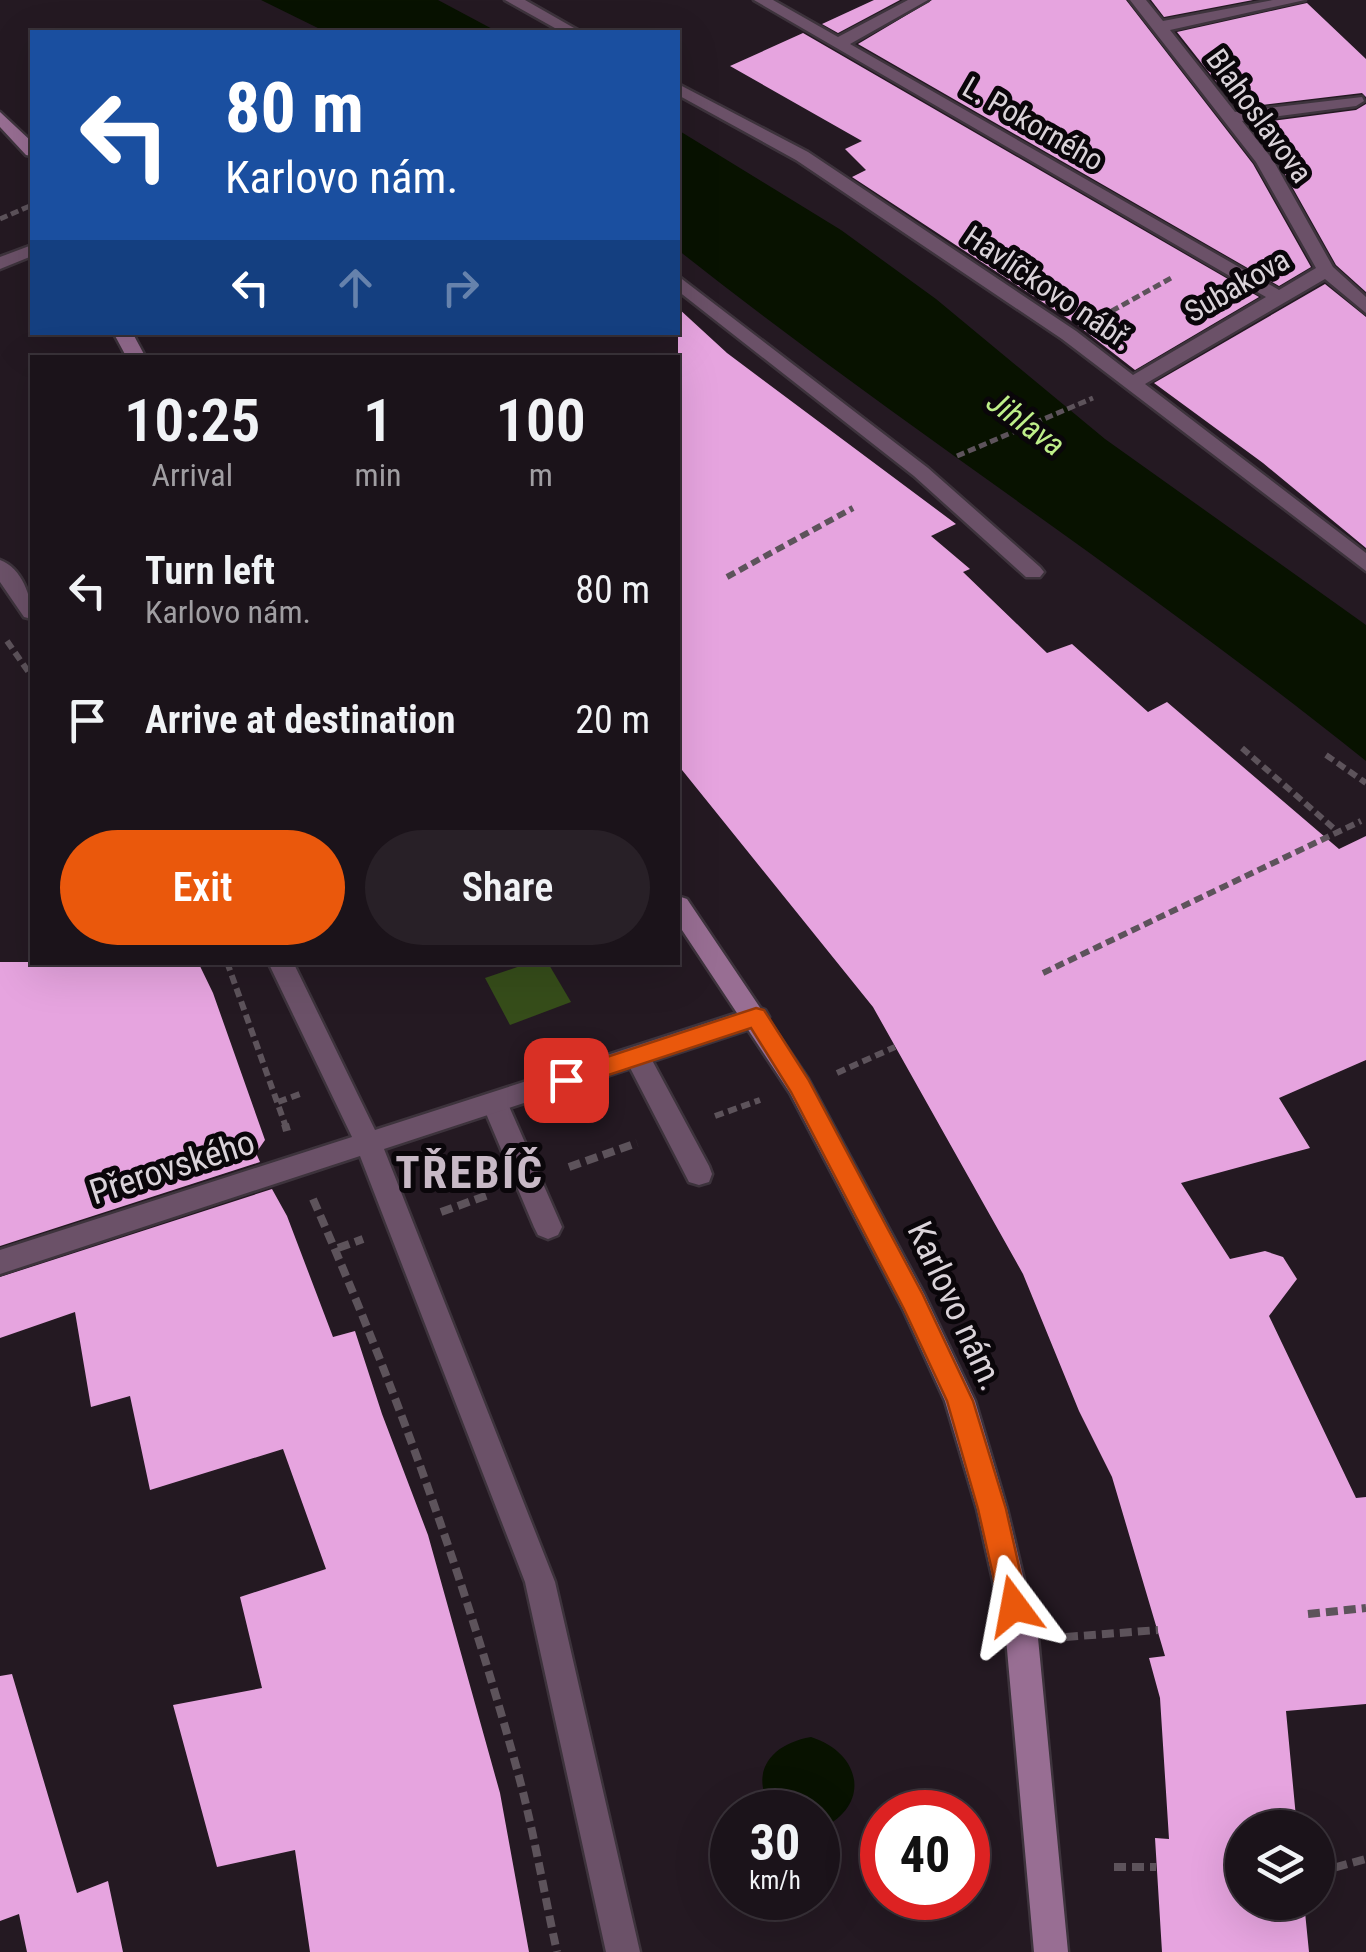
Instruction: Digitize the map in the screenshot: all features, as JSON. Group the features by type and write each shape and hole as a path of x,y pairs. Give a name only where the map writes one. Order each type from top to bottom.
{"street":[{"path":"513,0 570,30"},
{"name":"L. Pokorného","path":"762,0 1277,296"},
{"path":"841,42 920,0"},
{"name":"Blahoslavova","path":"1138,0 1234,117 1264,160 1326,270"},
{"path":"1158,27 1297,0"},
{"name":"Havlíčkovo nábř.","path":"680,90 802,156 1069,335 1366,564"},
{"path":"1234,117 1356,101"},
{"path":"0,117 30,149"},
{"path":"0,264 30,251"},
{"name":"Subakova","path":"1132,382 1326,270 1366,307"},
{"path":"680,284 921,472 1033,572"},
{"path":"0,566 30,609"},
{"name":"Karlovo nám.","path":"680,908 799,1086 914,1303 960,1401 992,1509 1022,1638 1052,1952"},
{"path":"281,965 334,1080 368,1143 540,1582 623,1952"},
{"path":"368,1143 756,1017"},
{"path":"636,1056 699,1174"},
{"path":"496,1104 548,1227"},
{"name":"Přerovského","path":"0,1262 368,1143"}],"path":[{"path":"0,219 30,206"},
{"path":"1069,335 1210,257"},
{"path":"921,472 1108,392"},
{"path":"727,576 853,508"},
{"path":"0,632 30,674"},
{"path":"1242,748 1338,832"},
{"path":"1326,756 1366,782"},
{"path":"1043,972 1361,821"},
{"path":"228,965 278,1102"},
{"path":"858,1066 896,1046"},
{"path":"705,1119 768,1097"},
{"path":"564,1168 646,1140"},
{"path":"338,1248 464,1586 519,1776 557,1952"},
{"path":"1308,1614 1366,1608"},
{"path":"1099,1637 1158,1630"},
{"path":"1335,1867 1366,1859"},
{"path":"1114,1867 1156,1867"}],"green space":[{"path":"523,965 549,965 571,1002 510,1025 485,978"}],"water":[{"path":"261,0 438,0 494,30 322,30"},
{"name":"Jihlava","path":"680,131 841,230 936,299 1105,439 1366,625 1366,761 1196,631 680,252"},
{"path":"811,1737 829,1745 850,1768 853,1795 840,1815 840,1790 764,1790 767,1763 784,1746"}],"building":[{"path":"874,0 900,0 838,33 822,24"},
{"path":"932,0 1126,0 1253,164 1311,267 1279,286 858,44"},
{"path":"1151,0 1253,0 1164,17"},
{"path":"1307,3 1366,59 1366,97 1362,93 1237,108 1177,32"},
{"path":"803,33 1259,297 1135,370 1076,324 852,177 866,170 845,149 862,141 730,66"},
{"path":"1366,104 1366,292 1336,265 1276,158 1249,124 1356,110"},
{"path":"1325,284 1366,317 1366,548 1263,463 1154,383"},
{"path":"680,310 727,353 956,524 931,536 970,569 963,572 1047,653 1072,644 1148,712 1167,702 1339,849 1366,836 1366,1060 1279,1098 1310,1148 1181,1183 1230,1259 1265,1251 1283,1257 1297,1279 1269,1316 1356,1498 1366,1497 1366,1704 1286,1711 1295,1810 1225,1810 1225,1920 1306,1920 1309,1952 1162,1952 1155,1838 1169,1839 1160,1698 1149,1658 1165,1656 1112,1477 1079,1411 1023,1274 873,1007 680,767"},
{"path":"0,962 199,965 265,1140 256,1153 260,1162 0,1246"},
{"path":"272,1189 287,1216 333,1337 355,1331 428,1535 500,1793 529,1952 310,1952 295,1850 217,1867 173,1705 262,1688 240,1597 326,1569 283,1449 150,1490 130,1396 91,1407 75,1312 0,1338 0,1277"},
{"path":"12,1674 77,1893 108,1881 123,1952 27,1952 19,1914 0,1921 0,1676"}],"district":[{"name":"TŘEBÍČ","path":"470,1172"}],"route":[{"path":"566,1080 756,1017 799,1086 914,1303 960,1401 992,1509 1014,1606"}]}
